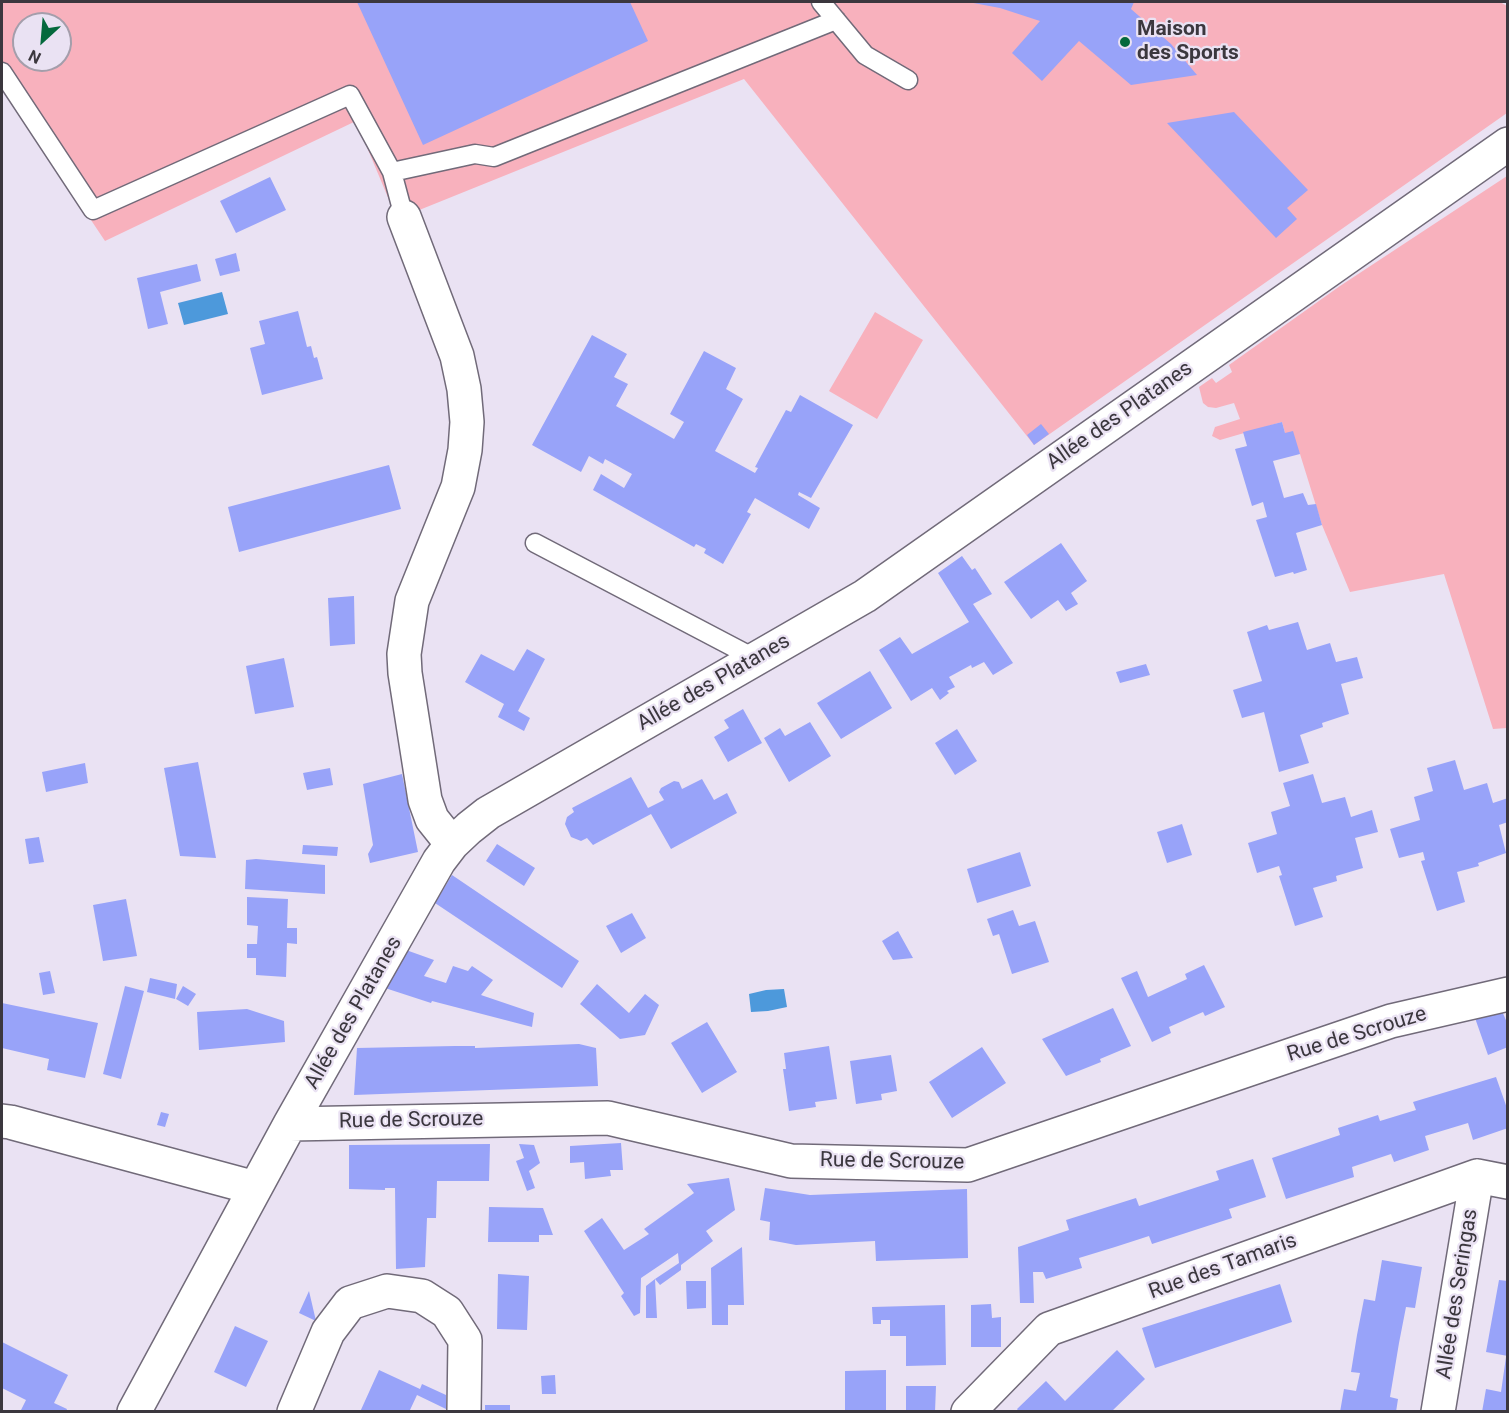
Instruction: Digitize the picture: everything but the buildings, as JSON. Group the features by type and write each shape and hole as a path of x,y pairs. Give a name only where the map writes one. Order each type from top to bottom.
{"street":[{"name":"Allée des Platanes","path":"134,1412 290,1124 439,861 452,844 488,813 865,596 1508,144"},
{"path":"404,217 457,356 468,422 458,486 412,601 404,654 425,801 432,819 452,844"},
{"name":"Rue de Scrouze","path":"290,1124 608,1118 791,1161 968,1165 1391,1021 1508,994"},
{"path":"2,1121 255,1188"},
{"name":"Rue des Tamaris","path":"968,1412 1049,1329 1492,1179"},
{"name":"Allée des Seringas","path":"1438,1412 1492,1179"},
{"path":"294,1412 328,1332 350,1303 387,1291 422,1296 447,1312 465,1340 464,1412"}],"lane":[{"path":"821,2 865,55 908,80"},
{"path":"392,172 475,154 494,157 836,20"},
{"path":"2,72 93,210 350,95 392,172 404,217"},
{"path":"535,543 756,659"}],"shaded area":[{"path":"2,2 1500,2 1507,6 1507,113 1034,445 744,79 397,219 356,121 105,241 2,87"},
{"path":"1507,176 1507,728 1493,729 1444,574 1350,592 1322,525 1300,454 1285,433 1282,422 1220,440 1212,436 1215,427 1240,419 1234,403 1216,408 1208,407 1203,403 1199,387 1212,378 1216,383 1232,372 1229,365 1340,286"},
{"path":"875,312 923,340 877,419 829,391"}],"water":[{"path":"222,292 228,314 184,325 178,303"},
{"path":"784,989 787,1007 751,1012 749,994"}],"place":[{"name":"Maison des Sports","path":"1125,42"}]}
